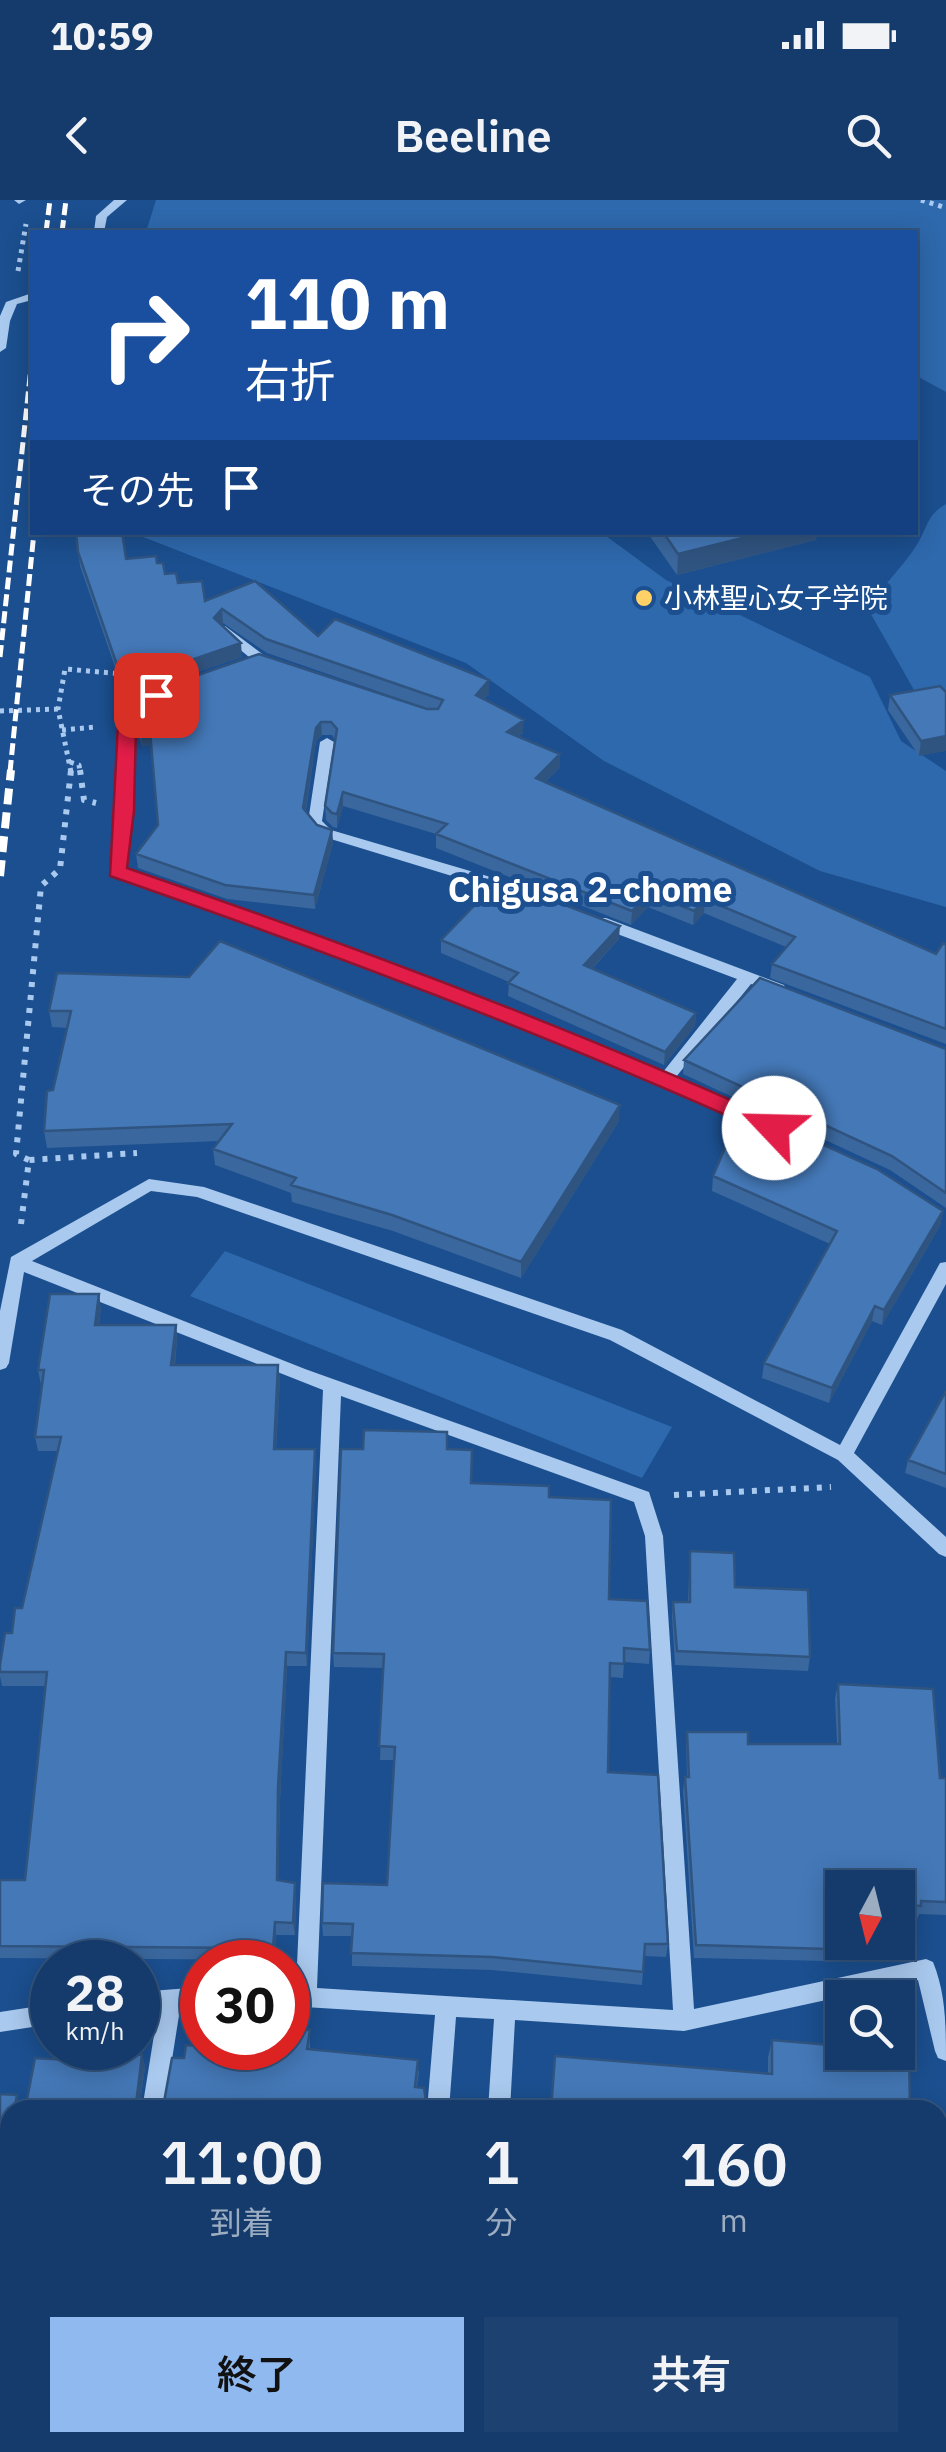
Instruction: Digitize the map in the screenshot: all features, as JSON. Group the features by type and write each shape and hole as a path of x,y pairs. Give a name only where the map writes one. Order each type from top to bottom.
{"street":[{"path":"99,230 102,216 121,200"},
{"path":"0,348 12,302 30,298"},
{"path":"225,630 260,659 294,670"},
{"path":"243,665 260,659"},
{"path":"173,689 156,695 127,724 125,811 117,871 332,946 666,1079 774,1128"},
{"path":"327,742 315,822 326,834 526,894"},
{"path":"582,915 802,998"},
{"path":"666,1079 748,977"},
{"path":"17,1262 149,1185 198,1191 616,1335 844,1455 946,1550"},
{"path":"0,1363 17,1262"},
{"path":"17,1262 332,1386 642,1497 654,1536 684,2021"},
{"path":"844,1455 946,1268"},
{"path":"300,1940 332,1386"},
{"path":"310,1997 684,2021 926,1969 946,2051"},
{"path":"155,2100 171,1998"},
{"path":"160,1999 180,1998"},
{"path":"439,2100 446,2007"},
{"path":"500,2100 504,2011"},
{"path":"0,2022 30,2017"}],"path":[{"path":"12,302 28,208 20,200"},
{"path":"922,200 946,208"},
{"path":"149,1185 140,1153 29,1160 16,1154 42,886 60,868 71,772 58,713 65,669 135,674 156,695"},
{"path":"0,711 58,713"},
{"path":"17,1262 29,1160"},
{"path":"642,1497 877,1484"}],"shaded area":[{"path":"156,200 946,200 946,392 918,377 918,230 147,230"},
{"path":"946,504 946,692 918,697 868,609 918,543 931,517"},
{"path":"138,535 605,535 666,580 870,677 901,741 946,771 946,907 820,871 604,761 466,663"},
{"path":"225,1251 672,1427 642,1478 190,1296"}],"building":[{"path":"76,535 122,535 126,559 156,556 157,563 163,563 165,574 176,573 178,583 202,581 205,601 255,581 318,636 335,619 489,680 476,695 524,720 507,732 560,754 536,778 936,954 946,944 946,1029 772,964 795,937 705,899 694,911 649,893 632,911 436,834 447,824 343,792 337,814 332,813 325,806 337,729 331,722 321,722 316,728 303,808 317,825 332,830 314,895 225,885 136,854 158,825 150,731 140,733 136,720 136,713 155,690 259,654 427,709 438,709 443,700 266,639 222,609 214,618 241,643 141,677 127,694 78,552"},
{"path":"665,535 754,535 678,554"},
{"path":"940,686 946,692 946,736 921,741 890,695"},
{"path":"499,880 620,926 584,965 696,1013 665,1052 508,983 518,973 441,940"},
{"path":"220,941 620,1105 521,1262 392,1215 291,1185 296,1178 213,1149 232,1124 44,1131 47,1091 53,1090 71,1011 49,1011 57,973 189,977"},
{"path":"760,978 946,1049 946,1193 892,1156 684,1060"},
{"path":"742,1108 877,1169 943,1211 884,1310 875,1306 832,1388 764,1363 837,1231 713,1176"},
{"path":"50,1294 99,1294 95,1325 176,1325 171,1365 278,1365 274,1449 315,1449 306,1653 286,1652 278,1787 277,1880 295,1883 293,1923 275,1922 274,1940 180,1940 180,1947 160,1947 160,1940 30,1940 30,1946 0,1946 0,1880 25,1880 47,1672 0,1672 5,1633 12,1633 15,1608 22,1608 61,1437 35,1437 44,1370 38,1370"},
{"path":"946,1391 946,1474 908,1460"},
{"path":"364,1430 447,1432 447,1449 472,1450 471,1483 549,1486 549,1497 611,1500 609,1599 647,1601 650,1650 624,1648 624,1664 610,1663 608,1772 658,1775 668,1944 645,1944 643,1972 492,1957 351,1953 353,1924 322,1923 323,1883 387,1885 395,1747 379,1746 384,1654 333,1653 341,1449 363,1449"},
{"path":"690,1551 734,1553 735,1587 808,1590 810,1657 677,1651 673,1602 690,1602"},
{"path":"838,1684 933,1689 940,1778 946,1778 946,1902 921,1901 921,1906 915,1905 915,1870 825,1870 825,1949 696,1945 685,1777 689,1777 687,1732 748,1732 748,1744 840,1744"},
{"path":"772,2040 825,2045 825,2070 909,2070 910,2100 552,2100 555,2056 772,2074"},
{"path":"310,2049 418,2060 415,2087 424,2088 426,2100 164,2100 172,2058 180,2058 180,2070 310,2070"},
{"path":"33,2070 140,2070 136,2100 27,2100"},
{"path":"0,2094 17,2095 16,2100 0,2100"}],"railway":[{"path":"46,230 50,200"},
{"path":"62,230 66,200"},
{"path":"0,657 30,377"},
{"path":"10,772 34,535"},
{"path":"0,876 11,770"}],"place":[{"name":"小林聖心女子学院","path":"644,598"}],"district":[{"name":"Chigusa 2-chome","path":"590,890"}],"route":[{"path":"156,695 149,697 127,724 125,811 117,871 332,946 666,1079 774,1128"}]}
